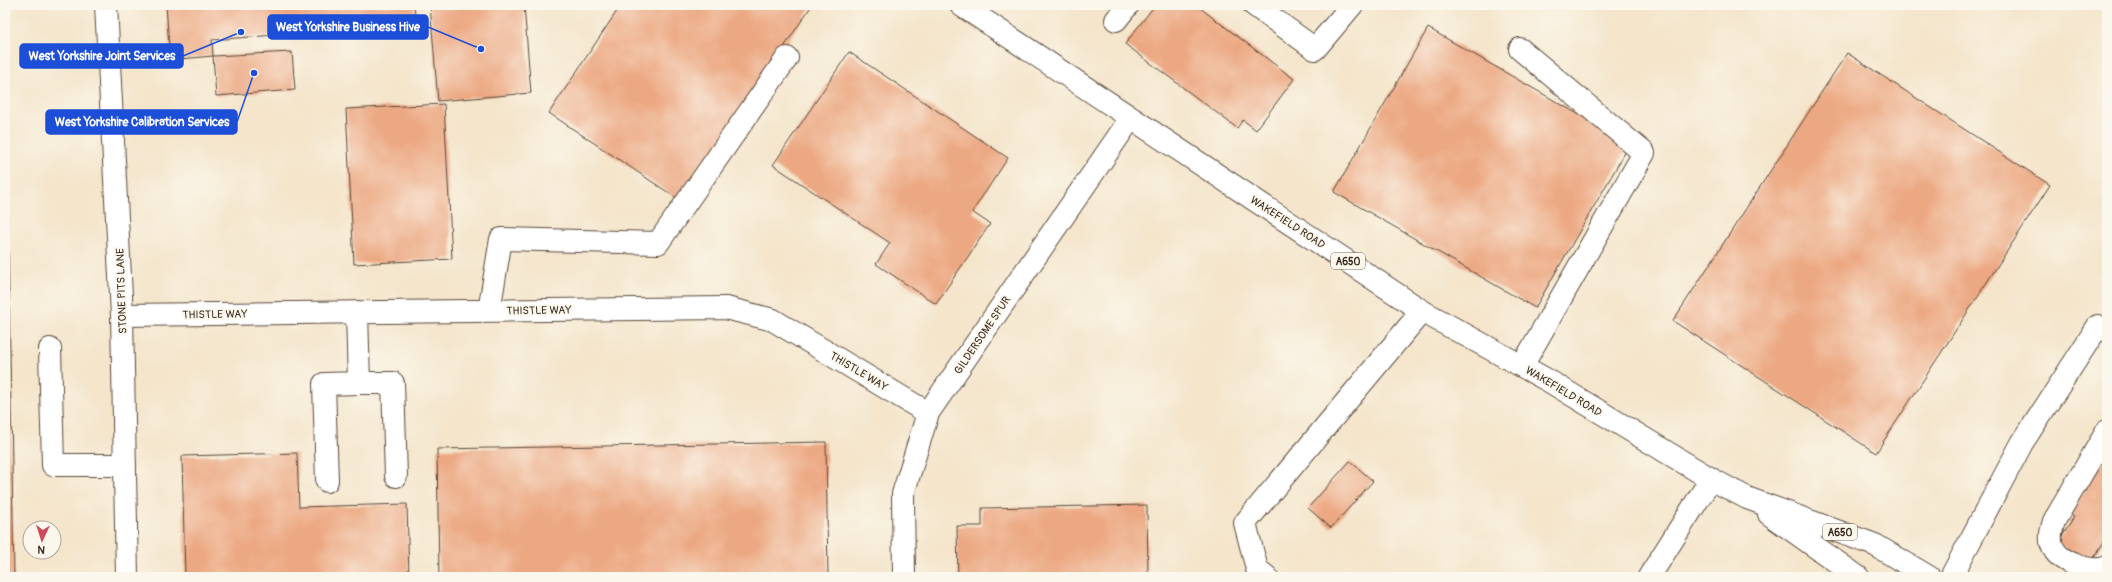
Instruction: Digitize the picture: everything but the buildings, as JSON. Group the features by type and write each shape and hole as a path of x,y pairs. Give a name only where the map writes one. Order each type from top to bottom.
{"street":[{"name":"STONE PITS LANE","path":"106,5 122,315 127,577"},
{"name":"WAKEFIELD ROAD","path":"961,5 1422,311 1522,366 1711,479 1748,498 1874,545 1929,577"},
{"path":"1254,5 1315,49 1352,5"},
{"path":"1520,49 1644,153 1609,218 1522,366"},
{"path":"490,311 501,239 658,243 787,58"},
{"name":"GILDERSOME SPUR","path":"904,577 903,494 928,413 1131,118"},
{"name":"THISTLE WAY","path":"122,315 726,308 773,320 928,413"},
{"path":"1267,577 1257,569 1244,523 1422,311"},
{"path":"357,312 359,383"},
{"path":"1951,577 2022,443 2098,326 2107,331"},
{"path":"50,349 53,465 125,465"},
{"path":"327,481 324,384 393,383 396,476"},
{"path":"2107,431 2054,521 2050,535 2055,551 2071,563 2089,570 2107,567"},
{"path":"1649,577 1711,479"},
{"name":"WAKEFIELD ROAD","path":"1748,498 1858,577"}],"place":[{"name":"West Yorkshire Joint Services","path":"241,32"},
{"name":"West Yorkshire Business Hive","path":"481,49"},
{"name":"West Yorkshire Calibration Services","path":"254,73"}]}
